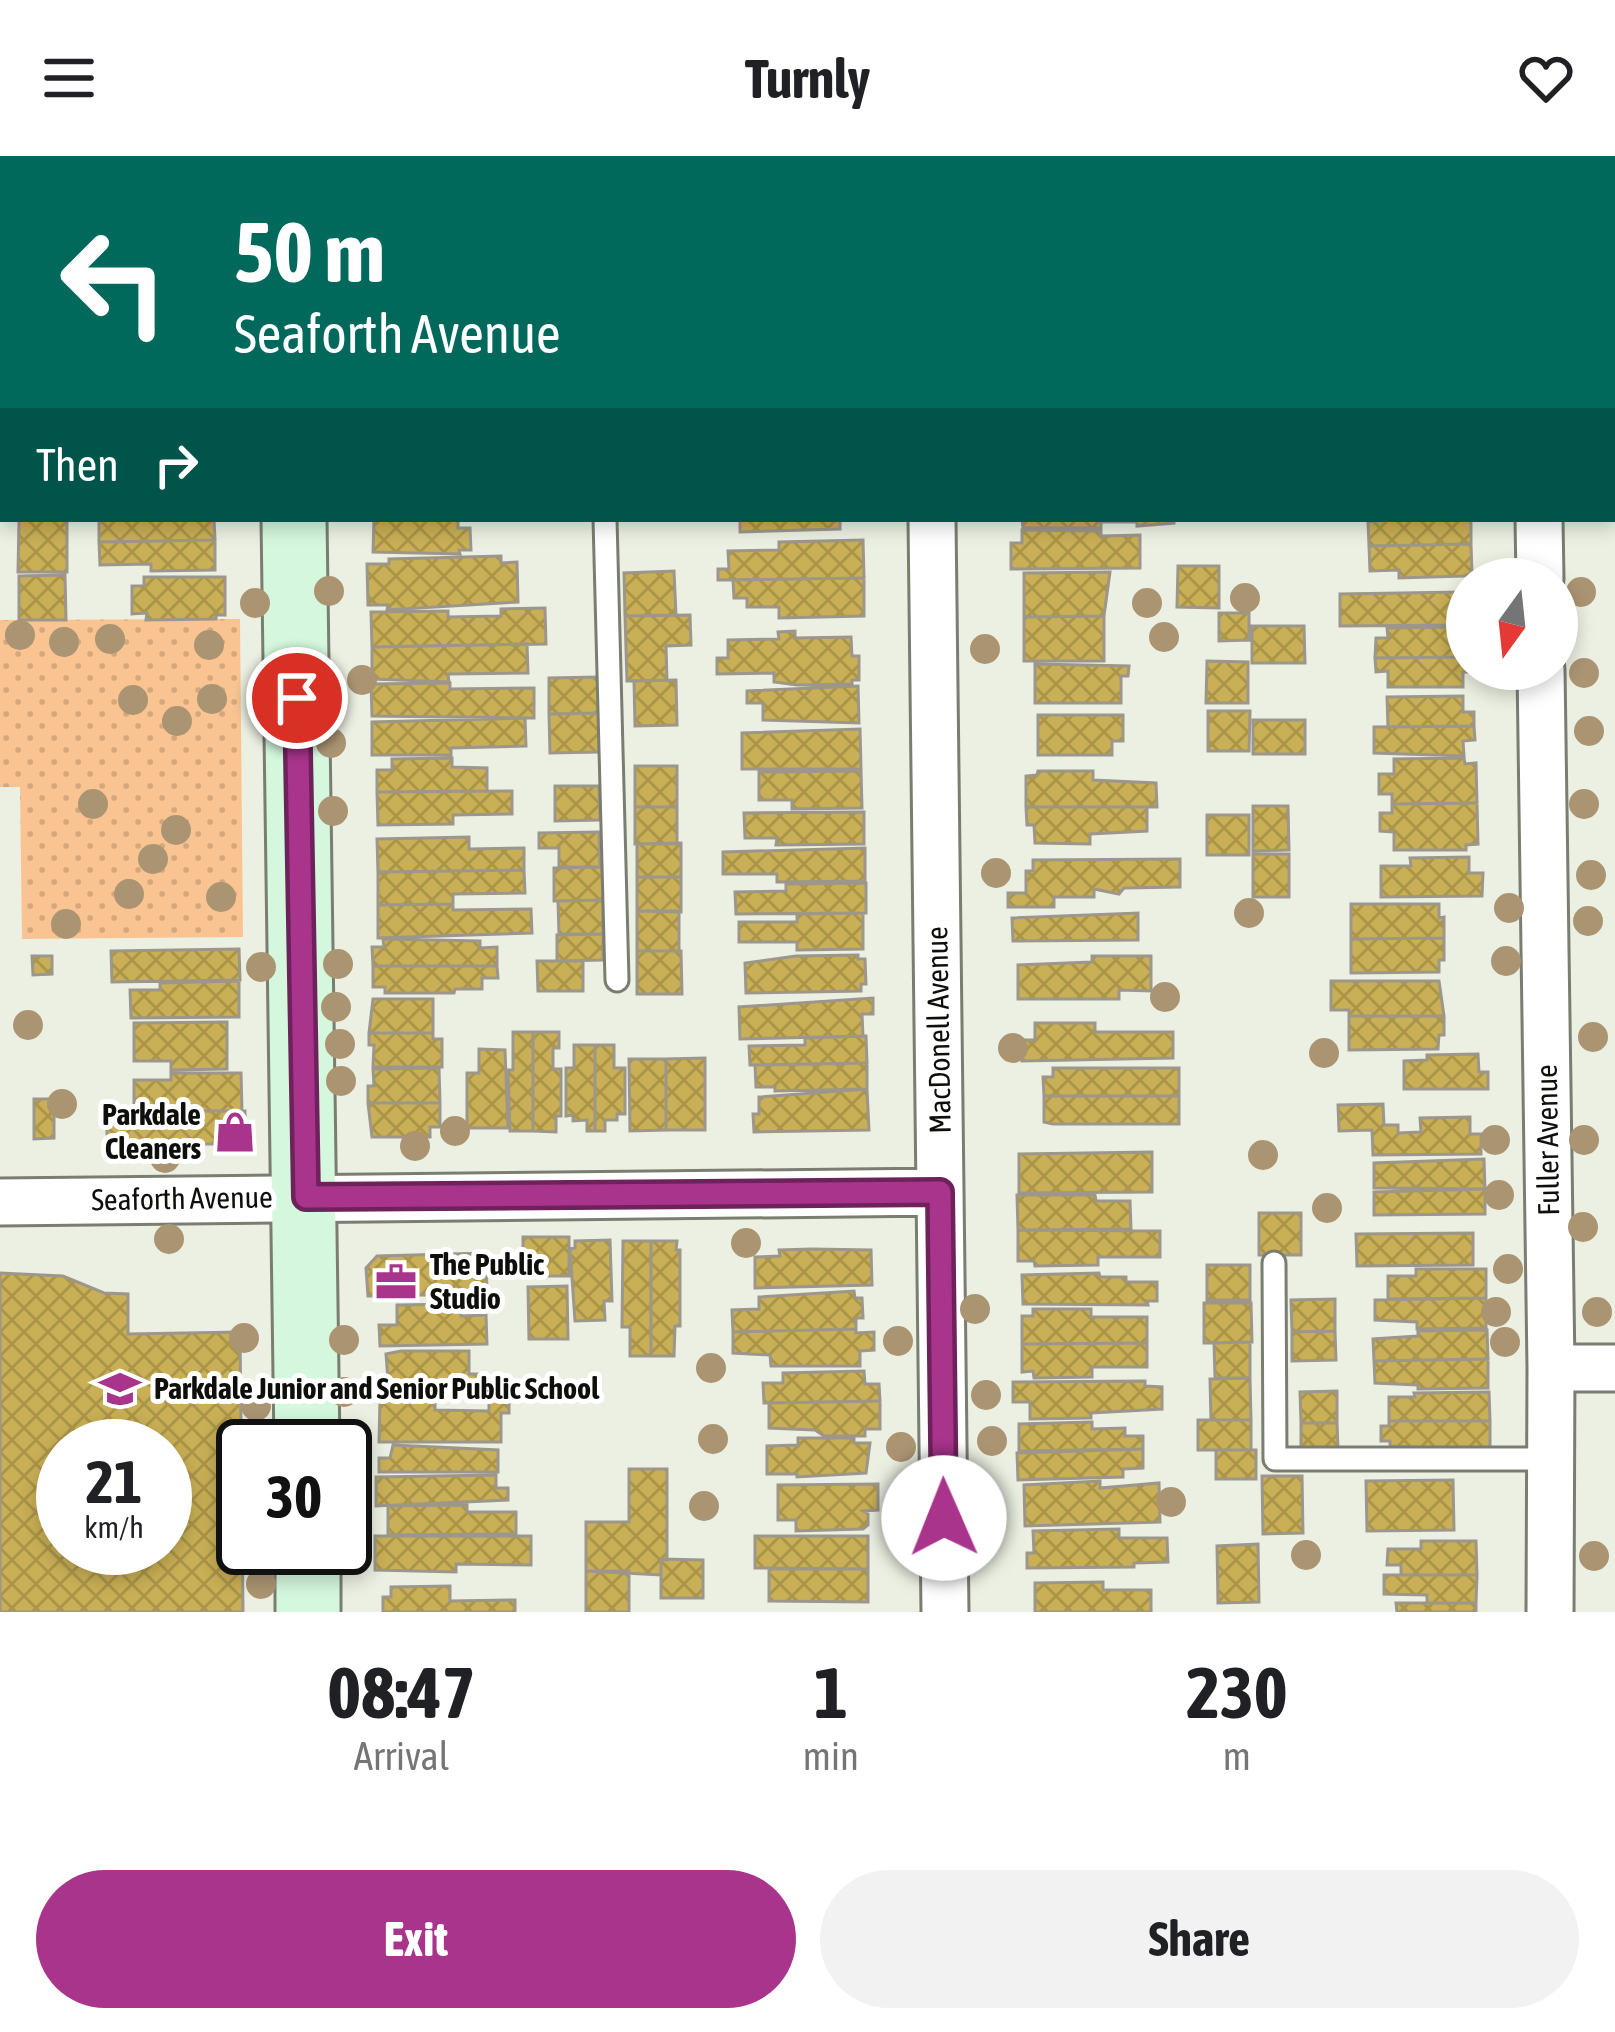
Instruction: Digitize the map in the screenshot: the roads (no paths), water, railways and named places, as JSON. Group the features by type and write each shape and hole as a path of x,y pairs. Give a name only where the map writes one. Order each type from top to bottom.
{"street":[{"path":"294,522 307,1419"},
{"name":"MacDonell Avenue","path":"932,522 945,1612"},
{"path":"1539,522 1540,558"},
{"name":"Fuller Avenue","path":"1541,690 1550,1612"},
{"name":"Seaforth Avenue","path":"0,1202 940,1192"},
{"path":"1551,1368 1615,1368"},
{"path":"308,1575 308,1612"}],"lane":[{"path":"604,522 617,980"},
{"path":"1274,1263 1275,1459 1550,1459"}],"place":[{"name":"Parkdale Cleaners","path":"235,1132"},
{"name":"The Public Studio","path":"396,1282"},
{"name":"Parkdale Junior and Senior Public School","path":"120,1389"}]}
